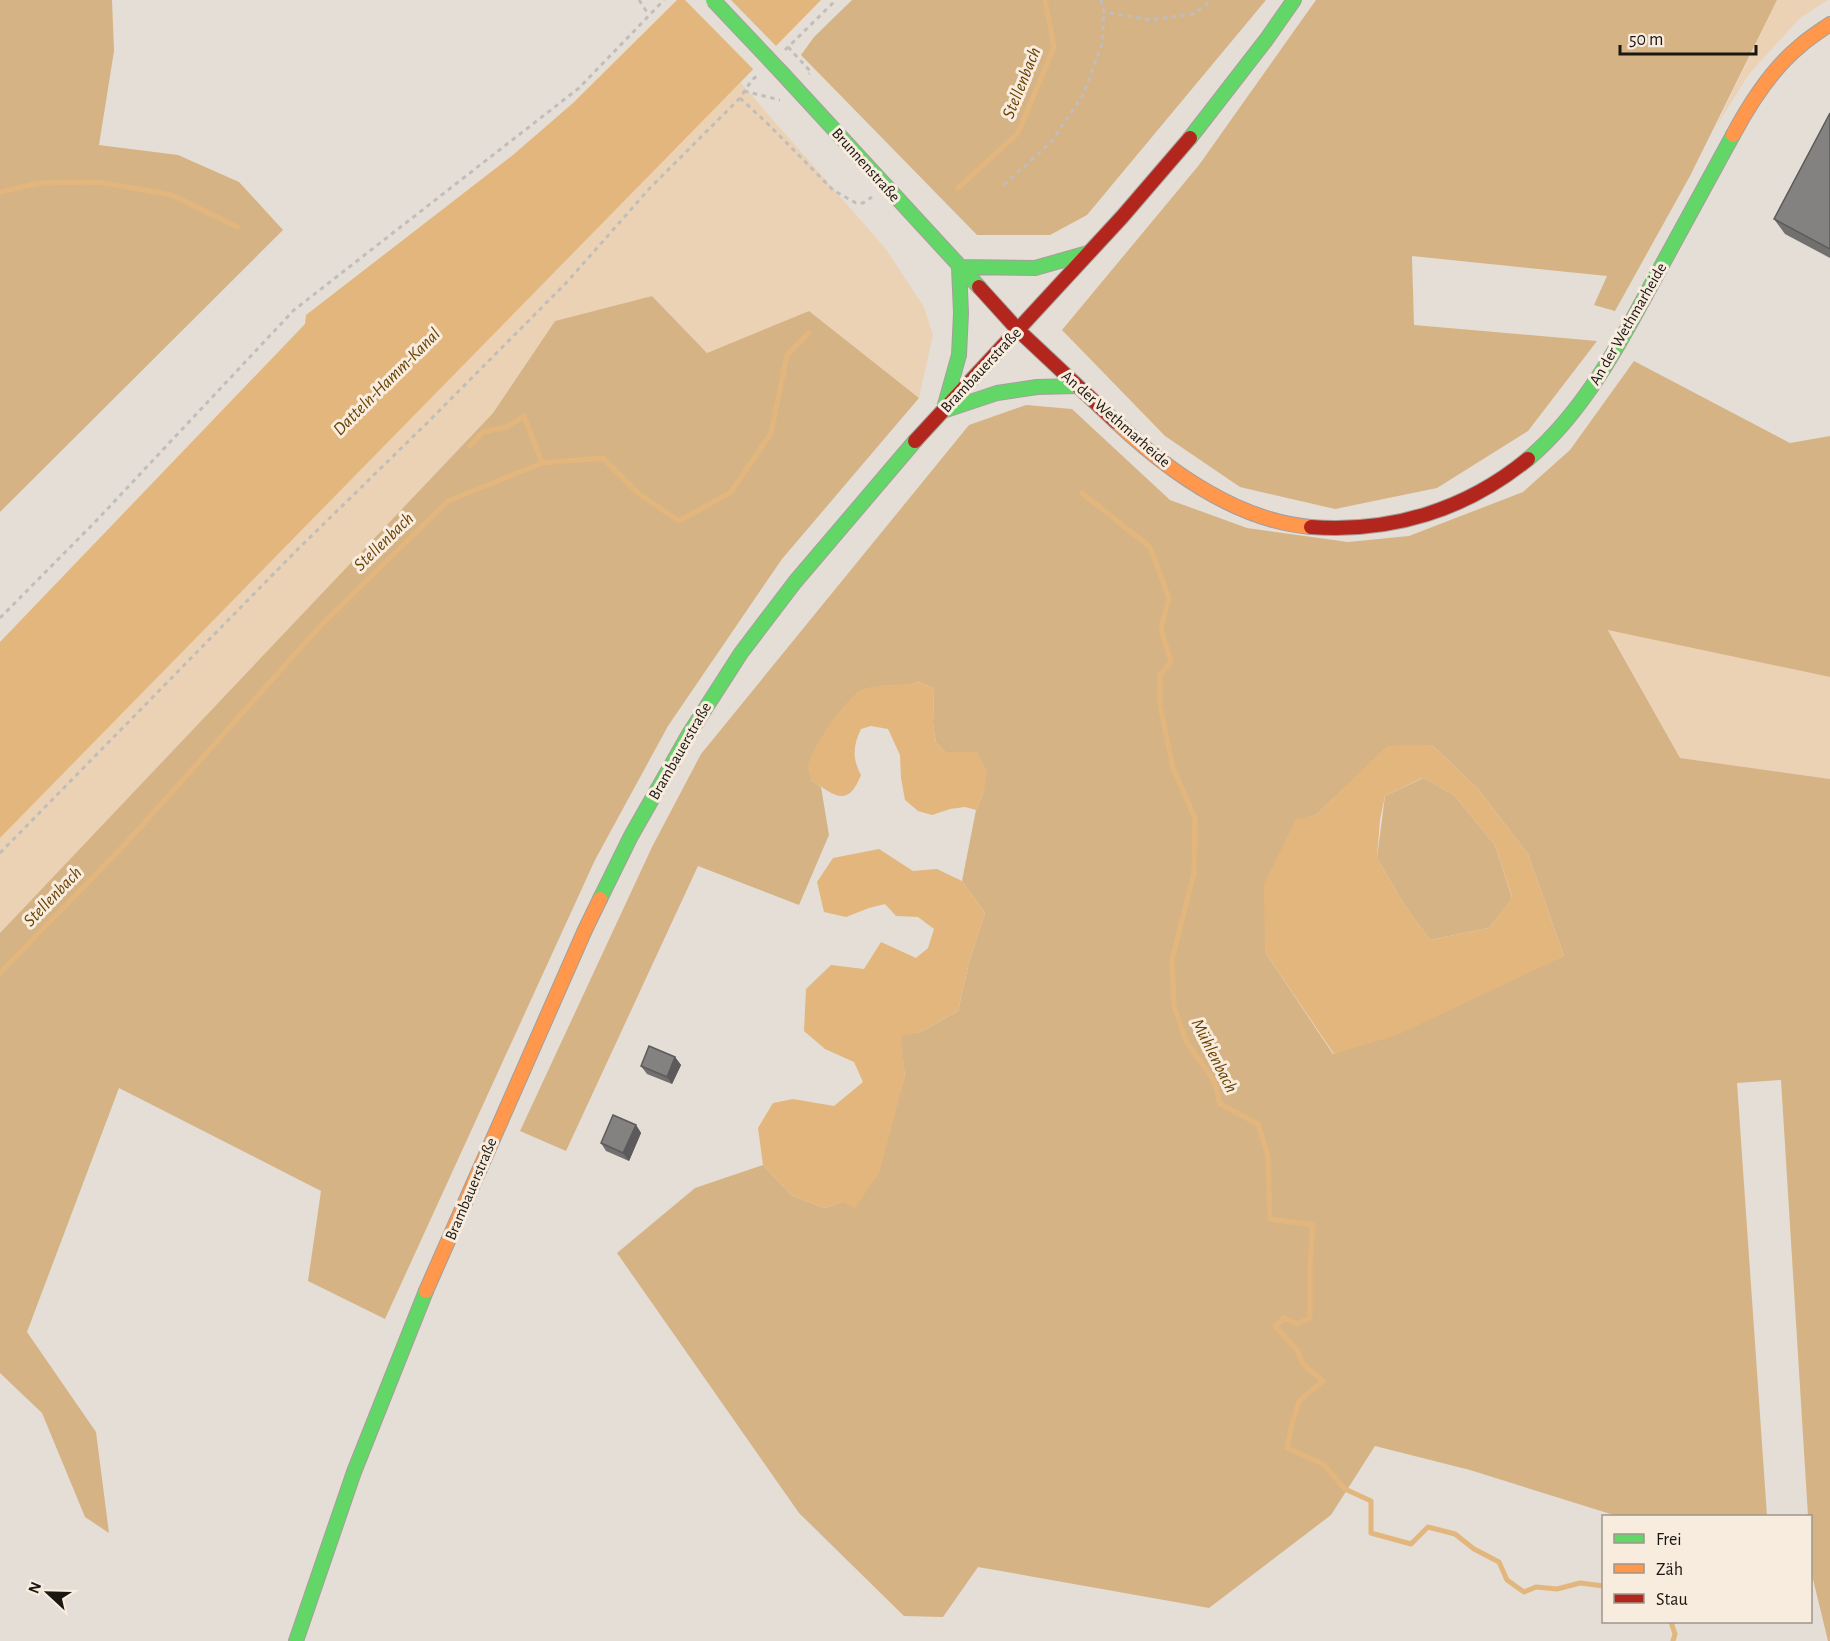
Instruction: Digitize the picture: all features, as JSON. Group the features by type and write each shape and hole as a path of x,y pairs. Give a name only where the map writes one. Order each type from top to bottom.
{"main road":[{"name":"Brunnenstraße","path":"713,0 1018,330"},
{"name":"Brambauerstraße","path":"296,1641 354,1472 422,1301 580,941 631,836 689,734 741,653 802,573 896,463 1088,253 1200,126 1294,0"},
{"name":"An der Wethmarheide","path":"1018,330 1135,440 1206,492 1236,506 1268,518 1302,526 1339,528 1401,522 1439,511 1475,495 1508,475 1536,452 1558,429 1589,390 1617,349 1742,118 1772,75 1798,47 1830,24"},
{"path":"943,411 959,355 961,313 959,267 1035,268 1088,253"},
{"path":"943,411 997,393 1036,387 1077,386"}],"path":[{"path":"639,0 649,15"},
{"path":"1004,185 1051,142 1083,95 1102,44 1104,12 1101,0"},
{"path":"1104,12 1151,20 1193,14 1212,0"},
{"path":"0,618 96,521 294,310 579,88 662,1"},
{"path":"788,47 811,72"},
{"path":"744,91 780,101"},
{"path":"0,854 295,552 567,282 649,189 740,98 833,190 845,198 856,203 863,203 885,186"}],"shaded area":[{"path":"0,0 112,0 114,51 99,145 178,155 239,182 283,230 0,512"},
{"path":"852,0 1266,0 1087,215 1050,235 977,235 801,55 814,37"},
{"path":"1316,0 1777,0 1690,176 1615,311 1594,305 1607,276 1412,256 1414,325 1597,341 1528,431 1437,488 1335,509 1240,487 1165,436 1062,330 1199,165"},
{"path":"1777,0 1828,0 1800,18 1749,74 1715,128"},
{"path":"740,82 886,249 924,307 933,335 919,398 809,311 707,353 652,296 555,321 493,413 0,933 0,838"},
{"path":"652,296 707,353 809,311 919,398 782,559 668,726 595,860 385,1319 308,1281 321,1191 119,1088 27,1332 96,1432 109,1533 85,1517 42,1413 0,1373 0,933 493,413 555,321"},
{"path":"1634,361 1790,443 1830,436 1830,677 1608,630 1680,758 1830,779 1830,1641 1828,1641 1812,1575 1812,1515 1808,1515 1781,1080 1737,1083 1767,1515 1614,1515 1470,1470 1375,1446 1331,1515 1209,1608 978,1567 943,1617 904,1616 799,1513 617,1253 695,1188 763,1165 791,1195 824,1208 842,1202 905,1077 900,1035 921,1032 958,1011 969,962 985,913 962,881 976,810 984,791 977,752 945,752 936,743 933,724 934,688 918,682 907,685 881,686 811,780 821,787 829,835 799,905 698,866 566,1151 520,1131 652,847 701,754 969,425 1026,405 1072,409 1170,500 1247,528 1348,542 1409,536 1523,492 1570,450","holes":["1432,745 1478,789 1528,854 1564,956 1333,1054 1265,952 1296,820 1316,815 1344,788"]},
{"path":"1608,629 1830,677 1830,779 1680,758"},
{"path":"1423,778 1454,795 1495,845 1512,898 1489,928 1430,940 1403,903 1377,858 1385,796"}],"water":[{"name":"Datteln-Hamm-Kanal","path":"677,0 821,0 0,838 0,642 305,324 306,315 513,155 573,103"},
{"path":"918,682 934,688 933,724 936,743 945,752 977,752 987,772 984,791 976,810 965,807 932,815 918,811 905,800 900,755 888,729 871,726 861,729 856,741 855,752 856,763 861,775 851,792 840,796 827,791 811,780 808,767 815,749 839,712 857,693 870,687"},
{"path":"1432,745 1478,789 1528,854 1564,956 1397,1035 1334,1054 1265,952 1264,884 1296,819 1316,815 1387,746","holes":["1422,778 1454,795 1495,845 1512,897 1489,928 1430,940 1403,903 1377,858 1380,820 1385,796"]},
{"path":"879,849 913,871 937,869 962,881 985,913 969,962 958,1011 921,1032 901,1036 905,1077 879,1173 855,1208 842,1202 824,1208 791,1195 763,1165 758,1128 773,1103 793,1099 834,1106 863,1082 854,1062 825,1049 804,1031 806,989 831,965 864,969 881,942 916,958 928,948 934,929 918,917 896,916 885,904 846,917 824,912 817,882 833,858"}],"pier":[{"path":"685,0 731,0 778,48 755,71"}],"building":[{"path":"1830,113 1830,249 1774,219"},
{"path":"649,1046 675,1057 667,1077 641,1066"},
{"path":"613,1115 636,1125 623,1153 601,1143"}],"waterway":[{"name":"Stellenbach","path":"958,188 1018,133 1054,47 1045,0"},
{"path":"0,192 39,183 99,182 172,195 237,227"},
{"name":"Stellenbach","path":"0,973 128,841 322,624 448,501 542,463 603,458 638,493 679,521 731,492 771,433 787,355 809,333"},
{"path":"470,446 483,432 507,427 524,416 542,463"},
{"name":"Mühlenbach","path":"1082,493 1150,547 1169,598 1161,629 1171,662 1160,675 1160,705 1173,768 1195,818 1194,873 1172,960 1174,1006 1186,1041 1214,1081 1220,1104 1258,1124 1268,1156 1270,1219 1313,1225 1310,1318 1297,1324 1284,1318 1275,1326 1297,1350 1303,1364 1323,1381 1299,1401 1287,1448 1323,1464 1345,1489 1371,1501 1371,1533 1411,1544 1428,1527 1455,1534 1474,1549 1499,1562 1507,1580 1524,1592 1536,1587 1557,1589 1580,1583 1602,1586"},
{"name":"Mühlenbach","path":"1671,1623 1675,1634 1673,1641"}],"traffic: fast":[{"path":"713,0 782,73"},
{"path":"1190,138 1294,0"},
{"path":"782,73 979,287"},
{"path":"1528,459 1567,420 1600,374 1630,325 1733,135"},
{"path":"959,267 1035,268 1088,253"},
{"path":"945,405 959,355 961,313 959,267"},
{"path":"946,410 997,393 1037,387 1077,386"},
{"path":"600,899 631,836 689,734 741,653 795,582 915,441"},
{"path":"296,1641 354,1472 426,1291"}],"traffic: slow":[{"path":"1733,135 1754,99 1780,65 1803,43 1830,24"},
{"path":"1116,422 1158,458 1206,491 1257,515 1284,523 1311,527"},
{"path":"426,1291 600,899"}],"traffic: jam":[{"path":"915,441 1122,217 1190,138"},
{"path":"979,287 1018,330 1116,422"},
{"path":"1311,527 1370,526 1398,522 1426,514 1453,505 1479,492 1528,459"}]}
